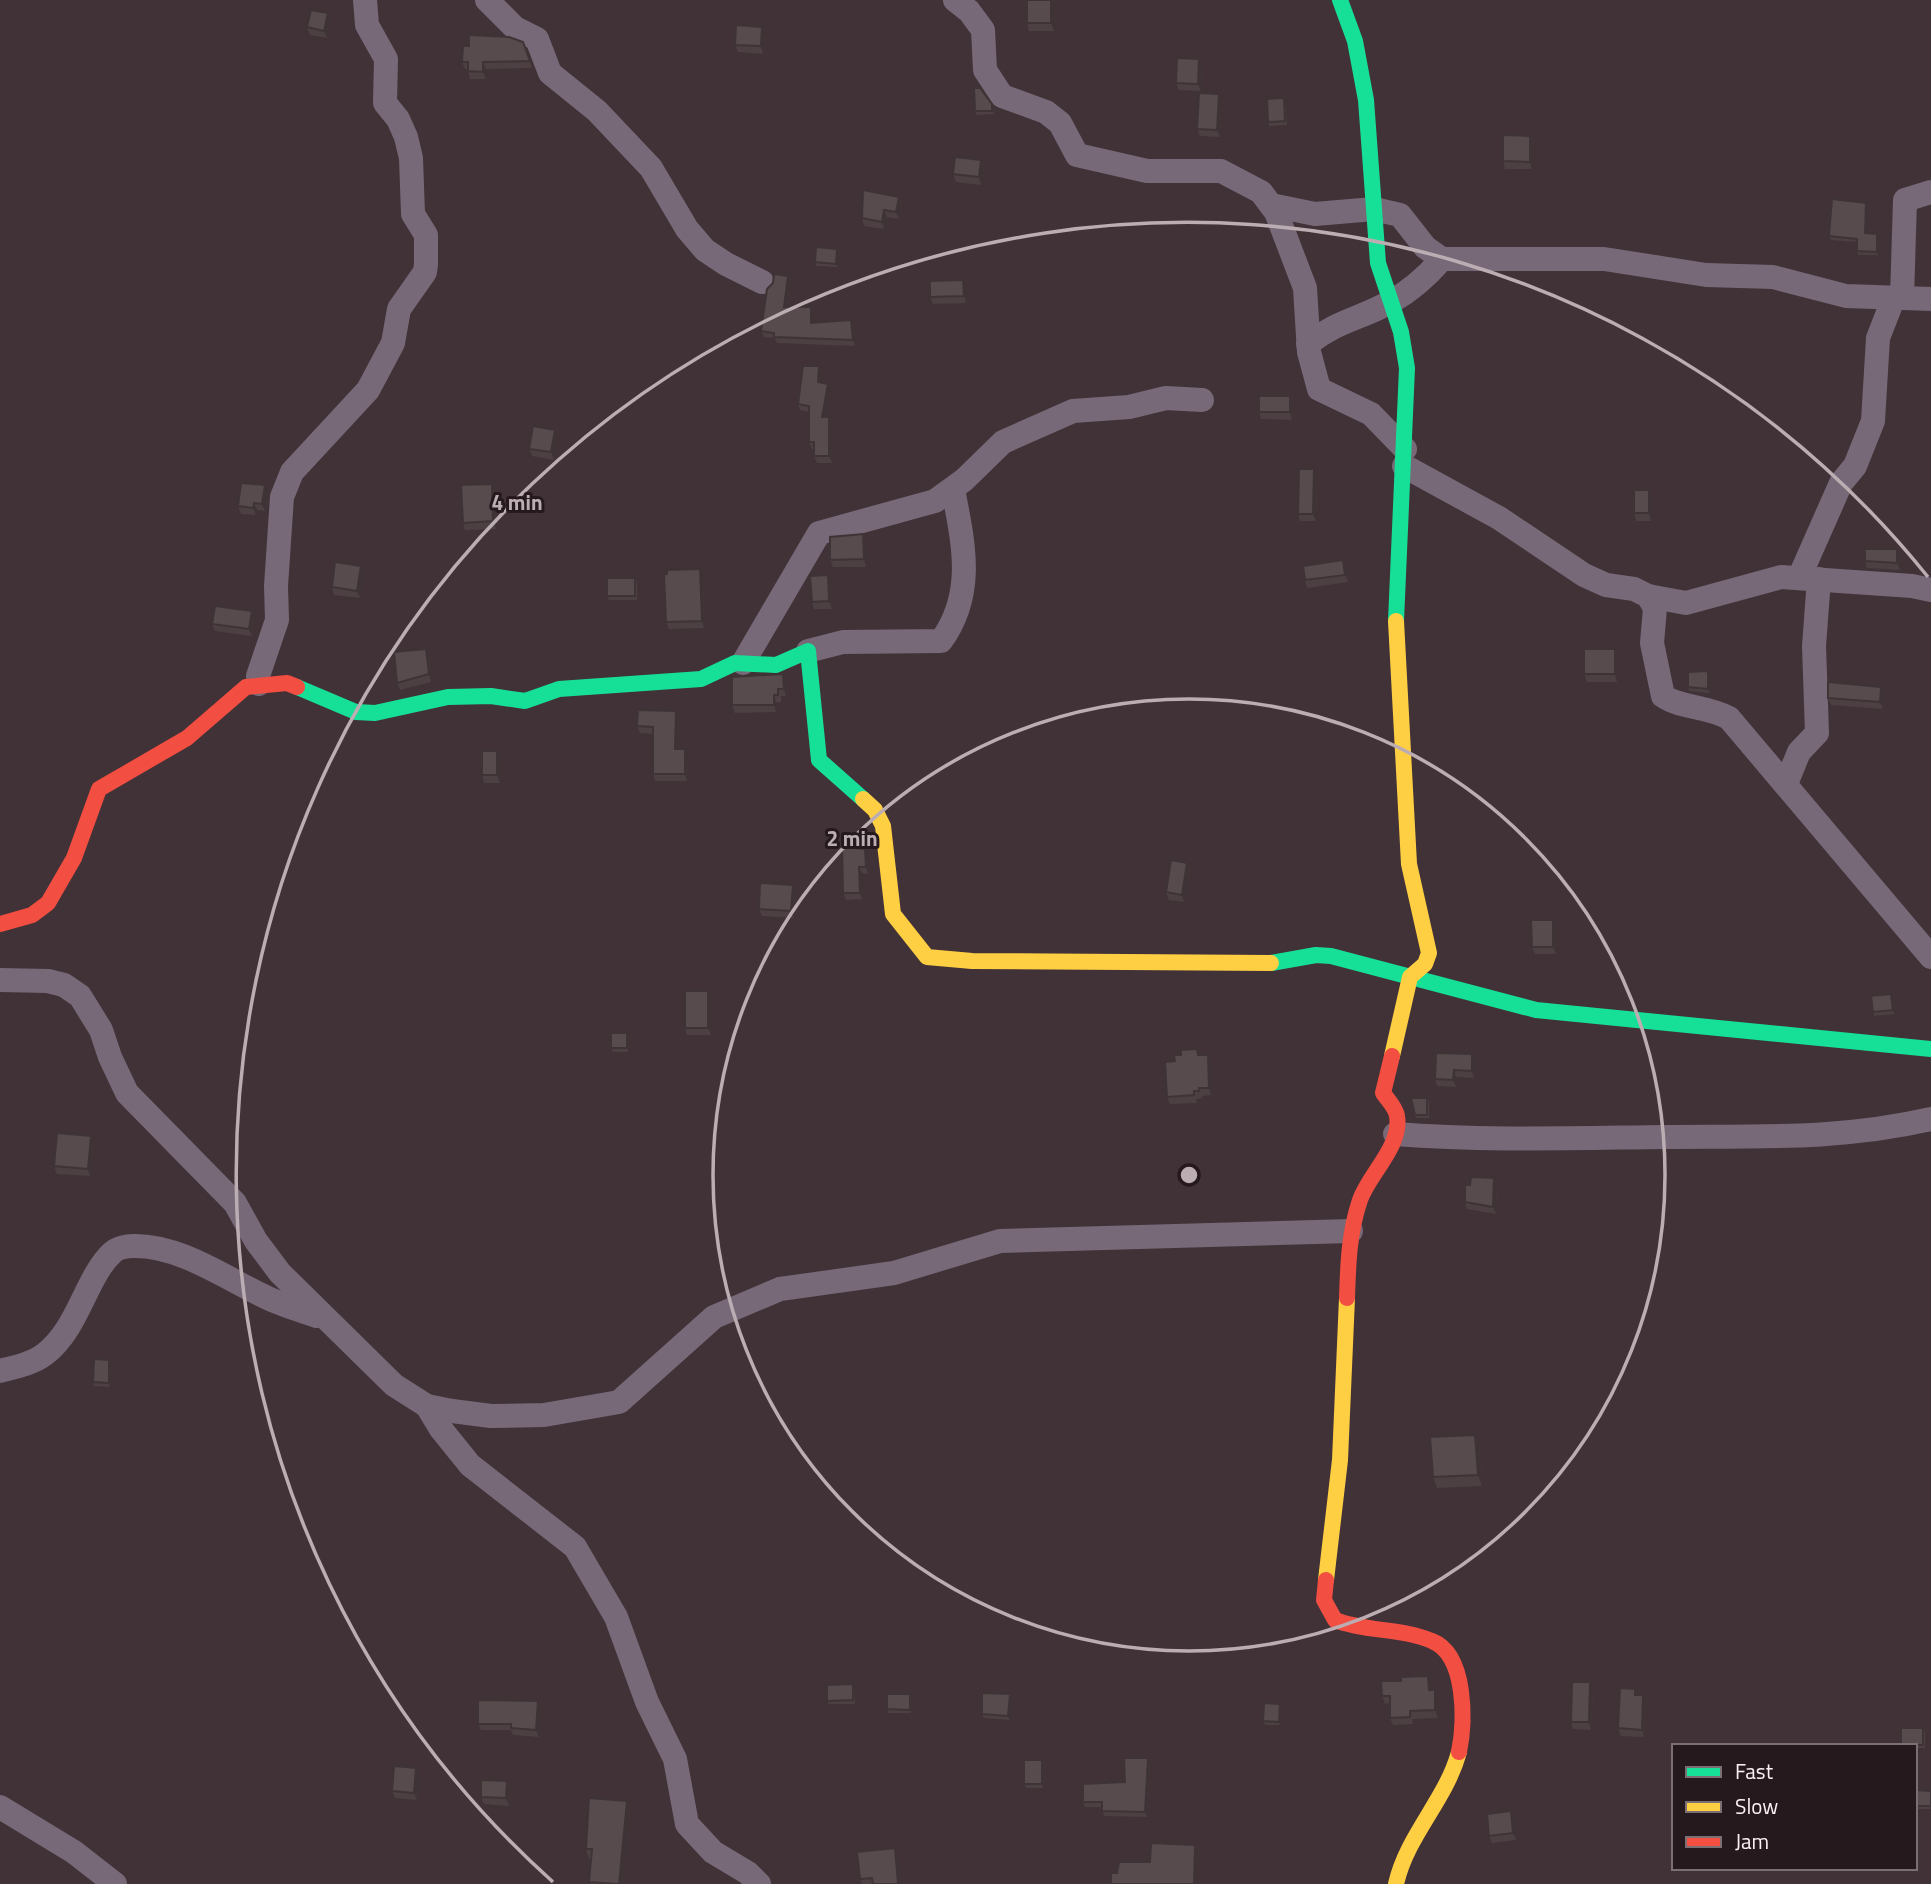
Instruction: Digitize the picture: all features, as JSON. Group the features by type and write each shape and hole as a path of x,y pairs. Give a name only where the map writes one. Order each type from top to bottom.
{"street":[{"path":"259,684 258,676 277,620 276,586 282,497 292,472 368,390 393,343 399,309 425,272 426,235 413,214 411,158 398,119 385,103 386,59 366,24 365,0"},
{"path":"487,0 514,29 537,39 542,60 550,73 597,111 652,168 687,229 705,250 762,282"},
{"path":"955,0 969,11 983,30 985,70 1002,96 1046,112 1060,123 1077,155 1147,171 1221,171 1261,192 1271,205 1305,288 1308,344 1319,389 1371,414 1405,457 1584,575 1606,585 1634,589 1648,596 1686,603 1781,578 1809,578 1931,590"},
{"path":"1340,0 1354,41 1365,92 1378,263 1401,332 1407,368 1395,645 1409,864 1429,953 1425,964 1410,977 1382,1093 1397,1114 1395,1134 1360,1199 1351,1231 1346,1272 1340,1460 1324,1600 1335,1620 1348,1625 1433,1641 1453,1663 1461,1695 1462,1725 1457,1759 1405,1854 1396,1884"},
{"path":"1786,784 1799,752 1816,733 1809,578 1841,483 1855,466 1873,421 1878,338 1898,298 1905,200 1931,192"},
{"path":"1271,205 1315,214 1374,209 1400,215 1425,247 1442,259 1604,259 1706,275 1773,277 1846,296 1931,299"},
{"path":"1308,344 1328,328 1391,302 1430,273 1442,259"},
{"path":"743,663 819,533 935,501 953,489 1003,442 1073,411 1129,407 1166,398 1202,400"},
{"path":"0,924 32,915 48,902 74,858 99,789 167,751 246,687 287,683 356,712 375,713 404,709 448,697 491,696 525,701 559,689 701,679 735,663 776,664 808,651 843,642 941,641 956,620 966,557 953,489"},
{"path":"1648,596 1655,608 1652,643 1663,696 1670,701 1701,706 1729,718 1931,957"},
{"path":"808,651 819,760 874,810 883,826 893,914 928,957 972,961 1274,963 1316,955 1363,962 1536,1010 1931,1049"},
{"path":"0,980 48,981 64,985 80,996 101,1030 127,1093 234,1203 256,1241 280,1273 394,1385 427,1406 491,1416 544,1415 619,1402 714,1317 780,1289 894,1273 1000,1241 1351,1231"},
{"path":"1395,1134 1474,1140 1670,1137 1747,1139 1835,1134 1931,1119"},
{"path":"0,1371 27,1364 45,1354 66,1332 104,1262 115,1250 131,1246 168,1253 196,1263 273,1300 328,1320"},
{"path":"427,1406 440,1429 470,1465 575,1546 616,1617 647,1702 675,1759 687,1824 713,1852 748,1873 759,1884"},
{"path":"0,1807 74,1852 115,1884"}],"building":[{"path":"1027,0 1051,0 1051,23 1027,23"},
{"path":"311,10 328,13 324,31 307,27"},
{"path":"736,25 762,27 761,46 735,45"},
{"path":"469,35 509,37 523,42 530,61 483,62 483,72 468,71 468,62 462,62 463,46 469,46"},
{"path":"1177,58 1199,59 1198,84 1176,83"},
{"path":"974,88 980,88 992,104 992,111 975,111"},
{"path":"1199,93 1219,94 1217,130 1197,129"},
{"path":"1284,98 1285,121 1268,122 1267,99"},
{"path":"1503,135 1530,136 1530,162 1503,161"},
{"path":"955,157 981,160 979,177 953,174"},
{"path":"863,190 899,197 896,212 884,210 882,222 862,218"},
{"path":"1832,199 1866,203 1865,233 1877,234 1877,252 1857,251 1857,239 1829,236"},
{"path":"816,247 837,249 836,264 815,262"},
{"path":"774,274 788,276 784,307 811,307 811,323 851,320 853,340 774,337 774,333 761,331 767,289 773,283"},
{"path":"963,280 964,296 930,297 930,281"},
{"path":"803,366 819,366 818,382 828,384 822,417 829,417 829,456 814,456 814,442 809,442 809,406 798,404"},
{"path":"1259,396 1290,396 1290,412 1259,412"},
{"path":"533,426 555,430 551,452 529,449"},
{"path":"1299,469 1314,469 1313,514 1298,514"},
{"path":"241,483 265,485 262,504 254,503 253,508 238,506"},
{"path":"492,484 493,521 463,523 461,485"},
{"path":"1634,490 1649,490 1649,513 1634,513"},
{"path":"863,534 864,559 830,560 830,537"},
{"path":"1865,549 1897,549 1897,563 1865,561"},
{"path":"1343,560 1345,575 1305,580 1303,566"},
{"path":"335,562 361,566 357,591 332,587"},
{"path":"700,569 702,621 666,622 664,574 667,574 667,570"},
{"path":"828,575 829,601 812,602 810,576"},
{"path":"607,578 635,578 635,596 607,596"},
{"path":"215,606 252,611 249,629 212,624"},
{"path":"426,649 429,674 397,683 394,652"},
{"path":"1584,649 1615,649 1615,674 1584,674"},
{"path":"1708,671 1708,689 1688,687 1688,672"},
{"path":"783,674 784,689 778,689 778,695 774,695 774,705 732,705 732,677"},
{"path":"1828,682 1881,687 1880,702 1828,698"},
{"path":"638,710 676,711 675,749 685,749 685,774 653,774 653,727 637,726"},
{"path":"482,751 497,751 497,775 482,775"},
{"path":"842,847 865,849 866,867 859,867 860,893 843,893"},
{"path":"1171,860 1187,863 1182,895 1166,892"},
{"path":"760,883 793,885 791,911 759,909"},
{"path":"1531,920 1553,920 1553,947 1532,947"},
{"path":"685,991 708,991 708,1028 685,1028"},
{"path":"1891,994 1893,1010 1873,1012 1871,996"},
{"path":"611,1033 627,1033 627,1048 611,1048"},
{"path":"1197,1049 1198,1055 1208,1055 1209,1088 1199,1088 1199,1091 1194,1091 1194,1095 1167,1097 1165,1062 1175,1061 1174,1055 1181,1055 1181,1050"},
{"path":"1436,1053 1472,1054 1472,1071 1454,1070 1453,1080 1435,1079"},
{"path":"1411,1098 1427,1098 1427,1115 1415,1115"},
{"path":"57,1133 91,1136 88,1169 54,1166"},
{"path":"1471,1177 1494,1178 1493,1207 1465,1202 1465,1185 1470,1185"},
{"path":"94,1359 109,1360 109,1383 93,1382"},
{"path":"1475,1435 1478,1475 1433,1477 1430,1437"},
{"path":"1428,1676 1429,1690 1435,1690 1435,1710 1410,1711 1410,1717 1390,1718 1390,1696 1382,1696 1381,1681 1401,1681 1401,1677"},
{"path":"1572,1682 1590,1682 1589,1722 1571,1722"},
{"path":"853,1684 853,1700 827,1701 827,1685"},
{"path":"1620,1688 1635,1689 1635,1695 1643,1695 1642,1730 1618,1728"},
{"path":"982,1693 1010,1694 1008,1716 982,1714"},
{"path":"887,1694 910,1694 910,1710 887,1709"},
{"path":"478,1700 538,1701 536,1730 511,1728 511,1724 478,1724"},
{"path":"1264,1703 1280,1704 1279,1722 1263,1721"},
{"path":"1901,1728 1923,1728 1923,1745 1901,1744"},
{"path":"1124,1758 1148,1758 1145,1812 1102,1811 1102,1802 1083,1802 1083,1784 1125,1782"},
{"path":"1024,1760 1042,1760 1042,1784 1024,1784"},
{"path":"394,1766 416,1768 414,1793 392,1791"},
{"path":"481,1780 507,1781 506,1798 481,1797"},
{"path":"1917,1790 1931,1791 1931,1806 1917,1806"},
{"path":"589,1798 627,1801 619,1884 589,1882 592,1849 586,1849"},
{"path":"1511,1811 1513,1833 1489,1836 1487,1814"},
{"path":"1151,1843 1195,1845 1194,1884 1111,1884 1111,1873 1117,1873 1119,1862 1150,1862"},
{"path":"895,1848 898,1884 873,1884 872,1878 860,1879 857,1852"}],"traffic: fast":[{"path":"1340,0 1355,41 1366,100 1378,263 1401,332 1407,368 1396,621"},
{"path":"297,687 356,712 375,713 448,697 491,696 525,701 559,689 701,679 735,663 776,665 808,651 819,760 863,799"},
{"path":"1271,963 1316,955 1331,956 1536,1010 1931,1049"}],"traffic: slow":[{"path":"1392,1056 1410,977 1425,964 1429,953 1409,864 1396,621"},
{"path":"863,799 875,810 883,826 893,914 927,957 972,961 1271,963"},
{"path":"1326,1580 1340,1460 1347,1298"},
{"path":"1396,1884 1409,1849 1445,1786 1459,1752"}],"traffic: jam":[{"path":"0,924 32,915 48,903 74,858 99,789 187,738 246,687 287,683 297,687"},
{"path":"1347,1298 1350,1249 1356,1212 1364,1190 1395,1138 1397,1116 1383,1093 1392,1056"},
{"path":"1326,1580 1324,1600 1335,1620 1432,1641 1452,1660 1461,1690 1459,1752"}]}
